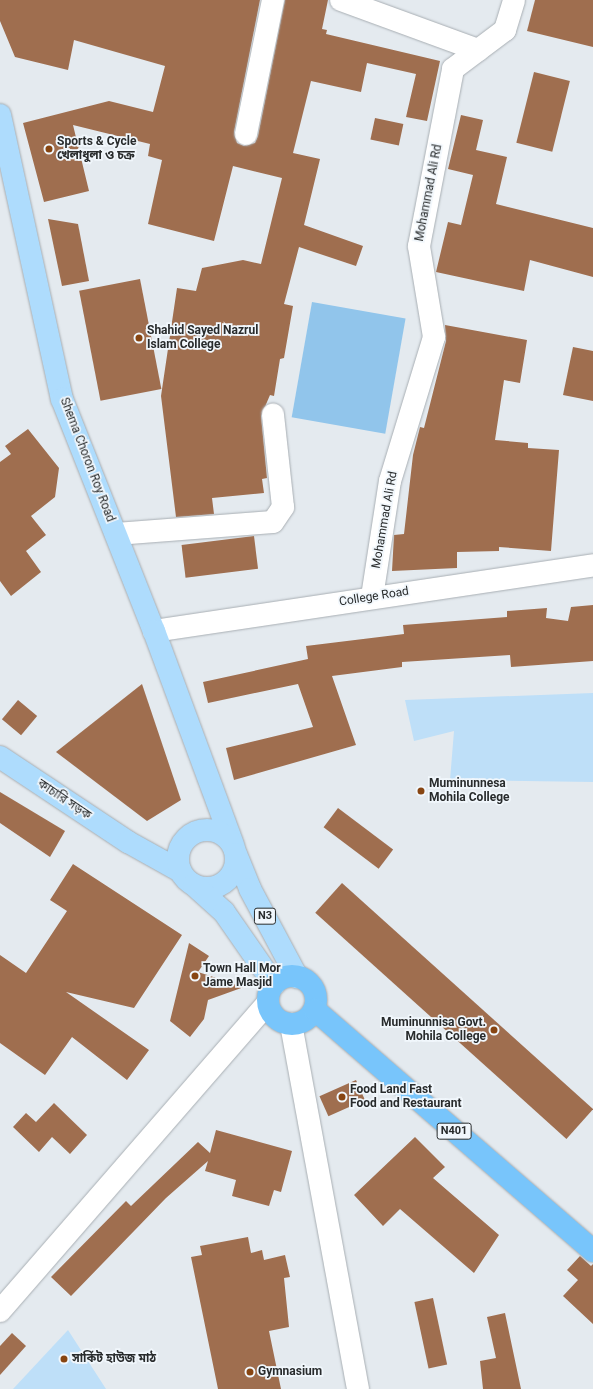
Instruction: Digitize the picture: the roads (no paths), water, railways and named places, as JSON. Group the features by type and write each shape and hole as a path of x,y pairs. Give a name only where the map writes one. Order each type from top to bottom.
{"highway":[{"path":"271,993 282,978 298,977"},
{"name":"N3","path":"298,977 314,990 315,1010"},
{"name":"N3","path":"271,993 274,1016 291,1024"},
{"path":"291,1024 308,1019 315,1010"},
{"name":"N401","path":"315,1010 593,1251"}],"main road":[{"name":"Shema Choron Roy Road","path":"0,115 62,400 154,631 234,849"},
{"name":"কাচারি সড়ক","path":"0,757 128,842 187,878 224,912 271,993"},
{"name":"Shema Choron Roy Road","path":"190,837 205,811 205,771"},
{"path":"128,842 190,837 218,832 234,849 234,871 221,885 203,888 187,878"},
{"name":"N3","path":"187,878 178,862 190,837"},
{"name":"N3","path":"234,849 250,890 298,977"}],"street":[{"path":"246,134 273,0"},
{"path":"341,0 478,50"},
{"name":"Mohammad Ali Rd","path":"372,597 390,481 434,337 419,246 453,69 505,30 514,0"},
{"path":"116,534 273,522 283,507 273,415"},
{"name":"College Road","path":"154,631 372,597 593,565"},
{"path":"0,1311 271,993"},
{"path":"291,1024 358,1389"}],"place":[{"name":"Sports & Cycle খেলাধুলা ও চক্র","path":"49,149"},
{"name":"Shahid Sayed Nazrul Islam College","path":"139,338"},
{"name":"Muminunnesa Mohila College","path":"421,791"},
{"name":"Town Hall Mor Jame Masjid","path":"195,976"},
{"name":"Muminunnisa Govt. Mohila College","path":"494,1030"},
{"name":"Food Land Fast Food and Restaurant","path":"342,1097"},
{"name":"সার্কিট হাউজ মাঠ","path":"64,1359"},
{"name":"Gymnasium","path":"250,1372"}]}
